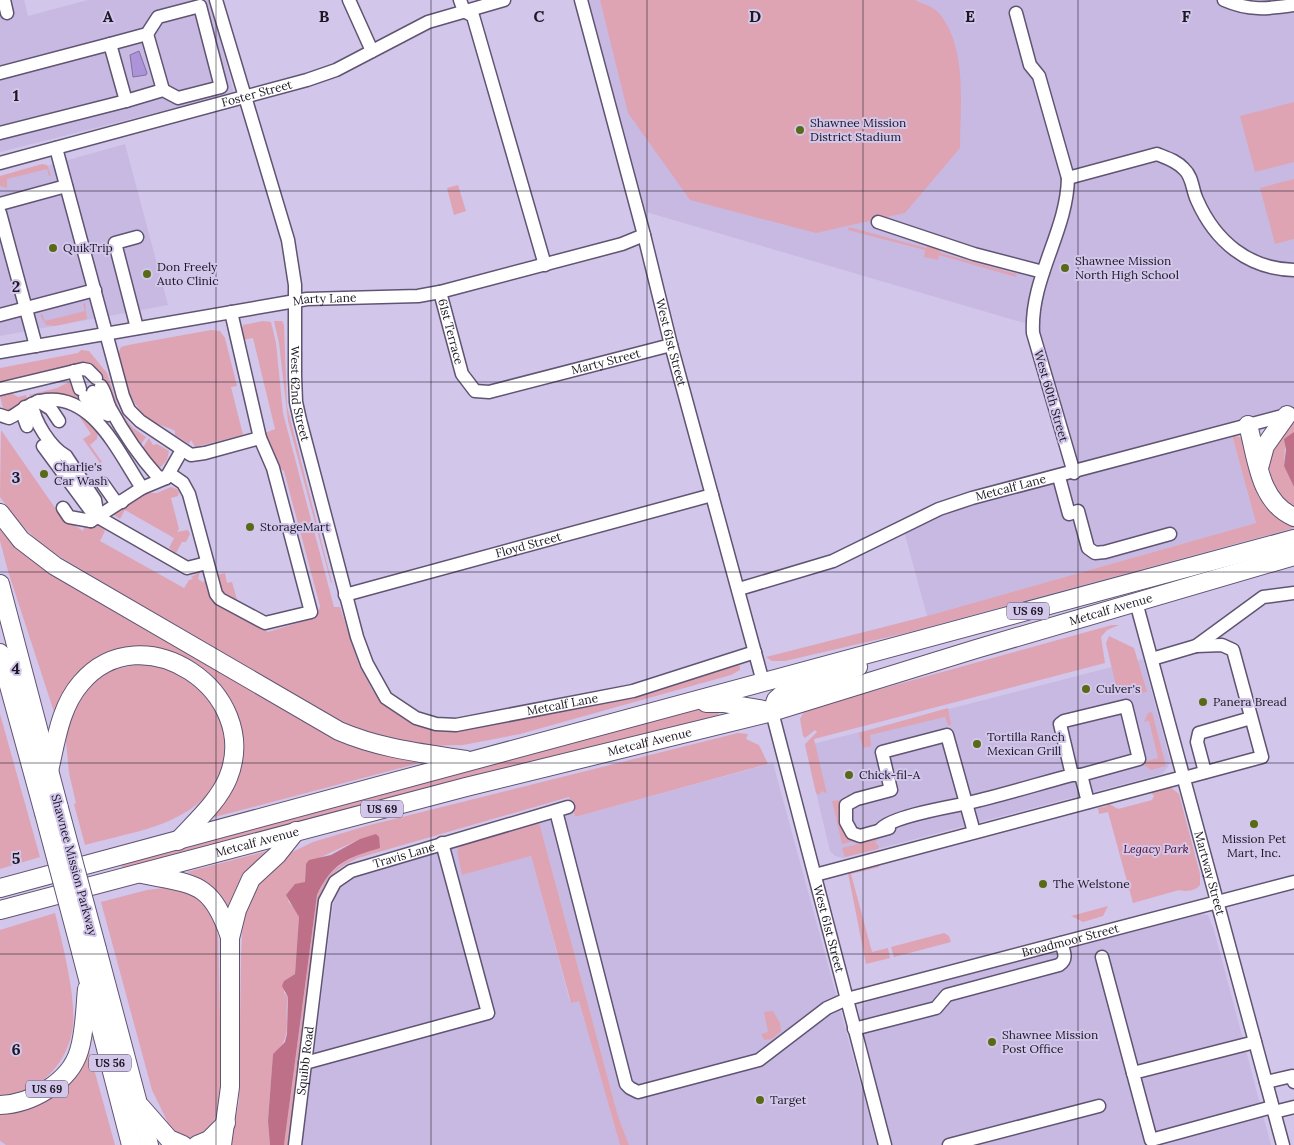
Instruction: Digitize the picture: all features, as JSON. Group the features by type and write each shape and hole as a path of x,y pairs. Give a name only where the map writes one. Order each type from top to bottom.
{"highway":[{"path":"1259,468 1265,446 1290,414"},
{"path":"1248,425 1265,488 1279,508 1294,517"},
{"name":"US 69","path":"0,513 21,540 55,566 339,731 372,744 398,750 473,761"},
{"name":"Metcalf Avenue","path":"0,888 1294,539"},
{"name":"Metcalf Avenue","path":"0,910 466,787 772,712 1294,556"},
{"name":"Shawnee Mission Parkway","path":"0,584 49,771 51,811"},
{"path":"682,703 723,703 772,712 776,700 786,691 830,678 924,639"},
{"name":"Shawnee Mission Parkway","path":"0,653 51,811 89,951 138,1104 149,1145"},
{"path":"49,771 63,713 76,688 92,672 120,658 135,656 166,659 182,665 197,674 219,698 230,722 234,750 228,778 220,792 178,841"},
{"path":"222,1145 230,1087 230,938 243,893 251,879 277,855 296,831"},
{"path":"139,873 188,884 200,889 216,904 230,938"},
{"name":"Shawnee Mission Parkway","path":"89,951 88,981 131,1145"},
{"name":"US 69","path":"0,1105 18,1103 43,1092 69,1069 79,1052 88,981"},
{"path":"138,1104 169,1139 183,1145"},
{"path":"197,1145 209,1140 226,1124"}],"street":[{"name":"West 62nd Street","path":"216,0 242,93 246,97 288,240 294,279 296,402 357,637 378,686"},
{"path":"349,0 372,51"},
{"name":"Foster Street","path":"0,163 246,97 329,72 462,5 504,0"},
{"name":"West 61st Street","path":"581,0 644,235 671,346 763,682"},
{"path":"1224,0 1242,8 1268,9 1294,5"},
{"path":"462,5 473,16 545,265"},
{"path":"0,73 147,34 158,17 200,6 222,87 178,98 162,90 0,133"},
{"path":"1016,13 1030,65 1039,76 1068,178 1157,154 1172,159 1191,178 1194,194 1204,217 1218,236 1242,256 1266,267 1294,270"},
{"path":"147,34 162,90"},
{"path":"110,44 126,101"},
{"path":"56,148 123,396 130,410 140,421 191,455 260,438"},
{"name":"West 60th Street","path":"1068,178 1068,197 1036,292 1032,319 1033,333 1074,473"},
{"path":"0,204 66,186"},
{"path":"0,213 36,346"},
{"path":"878,222 974,254 1043,272"},
{"name":"Marty Lane","path":"0,352 307,299 418,296 545,265 622,244 644,235"},
{"path":"137,328 115,243 138,237"},
{"path":"0,316 95,290"},
{"name":"61st Terrace","path":"440,292 462,374 475,390 489,392 540,378"},
{"path":"74,371 90,387 146,482 157,481 186,487 216,594 220,599 265,623 311,612 270,461 260,438 231,312"},
{"name":"Marty Street","path":"540,378 671,346"},
{"path":"0,389 74,371 88,370 90,387"},
{"path":"90,387 106,393 111,410 149,468 158,477 157,481"},
{"path":"2,419 9,418 31,404 65,401 87,412 109,437 157,481"},
{"path":"31,404 51,409 59,421"},
{"path":"28,425 24,415 31,404"},
{"path":"31,404 35,418 58,452 66,456 96,500 95,518"},
{"name":"Metcalf Lane","path":"739,589 833,561 939,509 1290,414"},
{"path":"44,445 95,518"},
{"path":"95,518 157,481 182,450"},
{"path":"1060,477 1069,514 1078,511 1088,548 1095,553 1170,534"},
{"path":"104,484 115,501 122,502"},
{"name":"Floyd Street","path":"346,595 712,495"},
{"path":"63,508 69,517 95,518 187,568 207,563"},
{"path":"1196,646 1263,597 1294,593"},
{"name":"Martway Street","path":"1136,602 1282,1145"},
{"path":"815,875 1262,757 1234,650 1222,645 1196,646 1152,659"},
{"name":"Metcalf Lane","path":"378,686 395,705 416,718 436,724 467,724 633,691 755,652"},
{"path":"974,832 966,803 947,735 882,752 891,790 857,799 846,805 846,822 852,833 860,836 941,815 966,803 1108,768 1138,759 1140,756 1124,705 1064,721 1059,726 1073,776"},
{"path":"1088,802 1073,776 1052,722 1056,718 1099,706 1106,710"},
{"name":"West 61st Street","path":"772,712 885,1145"},
{"path":"1208,771 1197,742 1199,733 1252,721"},
{"name":"Broadmoor Street","path":"562,809 626,1084 632,1090 642,1091 759,1060 827,1008 846,999 1294,882"},
{"name":"Travis Lane","path":"316,975 325,901 335,882 351,871 562,809"},
{"path":"305,1063 488,1013 442,843"},
{"path":"854,1029 936,1008 947,995 1059,965 1065,957 1061,943"},
{"path":"1102,957 1151,1140 1273,1109 1294,1107"},
{"path":"941,974 947,995"},
{"name":"Squibb Road","path":"294,1145 316,975"},
{"path":"1133,1073 1255,1042"},
{"path":"1266,1082 1292,1076 1294,1082"},
{"path":"949,1145 1099,1106"}],"shaded area":[{"path":"0,0 24,0 28,16 88,0 210,0 234,93 0,152"},
{"name":"Shawnee Mission North High School","path":"588,0 1294,0 1294,406 1079,464 1038,327 646,212"},
{"path":"139,51 147,73 146,75 133,77 130,55"},
{"path":"125,144 168,305 0,336 0,179"},
{"path":"1294,432 1294,487 1284,466 1286,450 1284,439"},
{"path":"1232,435 1256,523 927,616 904,531 958,508"},
{"path":"1143,659 1170,761 1162,774 843,858 835,856 830,851 805,746"},
{"path":"773,763 877,1145 629,1145 618,1116 539,822 573,812 575,817"},
{"path":"376,834 379,837 380,848 358,855 342,863 329,876 317,895 284,1145 270,1145 268,1121 273,1054 285,1042 287,1034 288,997 282,986 284,981 295,974 299,917 286,895 295,884 305,882 306,864 309,860 331,855 360,839"},
{"path":"462,844 462,875 531,856 570,1002 579,1000 620,1145 302,1145 333,905 339,887 354,876"},
{"path":"1200,914 1208,915 1214,930 1271,1145 893,1145 860,1021 861,1011 865,1003 874,999"}],"green space":[{"name":"Shawnee Mission District Stadium","path":"600,0 915,0 939,13 955,43 961,96 960,148 905,213 816,233 690,200 628,113"},
{"path":"1294,102 1294,162 1255,172 1240,116"},
{"path":"42,164 47,165 51,175 49,176 47,169 7,179 7,188 0,186 0,176"},
{"path":"1294,179 1294,239 1275,244 1260,188"},
{"path":"458,185 466,211 454,215 447,188"},
{"path":"849,227 926,248 929,243 942,247 940,253 1017,274 1016,277 939,255 938,260 924,257 925,250 848,230"},
{"path":"85,303 87,319 55,326 46,325 40,315 42,314 45,321 85,311 83,304"},
{"path":"263,321 271,322 276,343 283,413 334,607 340,607 359,665 373,691 383,702 452,730 465,730 640,695 735,664 740,666 740,670 731,675 520,734 463,745 428,746 393,741 359,730 327,714 179,628 44,547 16,519 0,497 1,430 60,515 83,531 84,528 101,526 105,531 100,541 184,588 189,580 193,579 191,577 200,572 198,579 203,582 208,579 216,601 268,632 317,617 320,606 284,471 278,467 265,433 275,429 253,338 243,340 241,331 243,325"},
{"path":"274,321 282,321 284,325 287,406 332,583 288,421 279,343"},
{"path":"211,330 220,331 225,338 237,386 231,387 243,435 195,447 191,440 189,444 175,435 175,431 151,421 138,408 124,380 119,361 119,352 121,347 128,345"},
{"path":"81,350 89,351 107,373 120,412 133,428 146,437 140,446 127,427 127,424 125,425 114,408 106,382 95,369 30,378 29,375 0,382 0,368 78,353"},
{"path":"69,382 76,391 75,393 80,400 78,402 31,400 29,395 57,388"},
{"path":"9,392 18,397 26,395 28,401 12,411 4,412 0,396"},
{"path":"77,409 98,431 97,439 90,445 102,462 100,463 83,439 91,434 75,410"},
{"path":"1294,420 1294,432 1285,444 1284,466 1294,487 1294,510 1277,494 1269,479 1267,463 1274,446"},
{"path":"1232,435 1243,438 1294,520 1294,528 910,632 785,661 772,661 766,657 927,616 1256,523"},
{"path":"149,438 153,445 157,444 169,451 167,460 161,467 156,467 142,449"},
{"path":"171,487 179,492 178,496 171,498 179,529 177,532 188,530 190,534 186,542 182,542 176,553 169,548 174,538 125,510 120,519 114,515 114,512 130,501 147,493 157,493"},
{"path":"0,522 325,731 427,761 211,818 230,790 239,761 240,731 231,704 216,680 193,661 165,651 131,649 57,712 54,712 8,571 0,541"},
{"path":"215,567 217,575 225,573 227,583 232,582 238,603 220,592 213,568"},
{"path":"1112,625 1119,625 1107,630 1101,637 1105,663 814,739 827,794 822,791 819,795 816,793 805,744 817,732 815,730 805,738 803,736 800,719 805,710"},
{"path":"1109,636 1134,648 1147,692 1142,693 1133,686 1116,686 1106,643"},
{"path":"140,664 173,671 181,675 202,690 212,702 219,715 225,745 219,775 212,788 202,800 190,810 177,817 147,829 85,845 74,804 76,803 69,773 66,741 68,727 79,696 108,671"},
{"path":"948,708 951,725 948,725 945,717 870,735 871,746 863,748 859,733"},
{"path":"717,709 719,715 123,869 121,862 687,710"},
{"path":"1152,712 1166,766 1151,770 1144,765 1092,779 1096,775 1158,758 1149,721 1144,722 1148,713"},
{"path":"0,714 40,857 0,869"},
{"path":"738,733 748,734 746,739 759,745 768,764 575,817 569,797 358,858 344,865 329,878 319,898 288,1145 284,1145 317,896 329,876 339,866 359,855 360,839 306,864 305,882 288,901 299,917 295,974 284,981 284,993 288,997 287,1028 284,1041 273,1054 268,1121 270,1145 230,1145 239,1101 242,932 248,903 255,886 286,855 313,842 366,826"},
{"name":"Legacy Park","path":"1169,786 1179,794 1200,874 1200,885 1193,890 1179,890 1133,903 1108,812 1099,814 1098,808 1107,806 1106,802 1118,809 1152,800 1154,796 1150,791"},
{"path":"842,800 840,808 846,831 881,834 842,844 832,801"},
{"path":"539,822 618,1116 629,1145 620,1145 579,1001 571,1003 531,856 462,875 457,851 462,844"},
{"path":"878,839 875,843 879,846 878,849 845,857 842,848"},
{"path":"267,851 244,878 230,911 212,887 187,872"},
{"path":"879,865 879,867 851,874 872,952 888,948 890,958 866,964 848,873"},
{"path":"172,887 190,894 209,910 218,936 220,1091 217,1113 210,1130 196,1137 185,1138 172,1131 152,1090 101,902 147,890"},
{"path":"1108,906 1103,916 1083,922 1071,916"},
{"path":"55,913 68,969 72,1000 73,1025 70,1039 58,1064 39,1083 14,1094 0,1095 0,930"},
{"path":"944,933 949,936 951,942 894,957 891,947"},
{"path":"773,1011 780,1023 781,1031 772,1039 764,1040 761,1034 768,1032 764,1012"},
{"path":"89,1051 115,1145 6,1145 0,1141 0,1112 83,1062"}],"place":[{"name":"Shawnee Mission District Stadium","path":"800,130"},
{"name":"QuikTrip","path":"53,248"},
{"name":"Shawnee Mission North High School","path":"1065,268"},
{"name":"Don Freely Auto Clinic","path":"147,274"},
{"name":"Charlie's Car Wash","path":"44,474"},
{"name":"StorageMart","path":"250,527"},
{"name":"Culver's","path":"1086,689"},
{"name":"Panera Bread","path":"1203,702"},
{"name":"Tortilla Ranch Mexican Grill","path":"977,744"},
{"name":"Chick-fil-A","path":"849,775"},
{"name":"Mission Pet Mart, Inc.","path":"1254,824"},
{"name":"The Welstone","path":"1043,884"},
{"name":"Shawnee Mission Post Office","path":"992,1042"},
{"name":"Target","path":"760,1100"}]}
